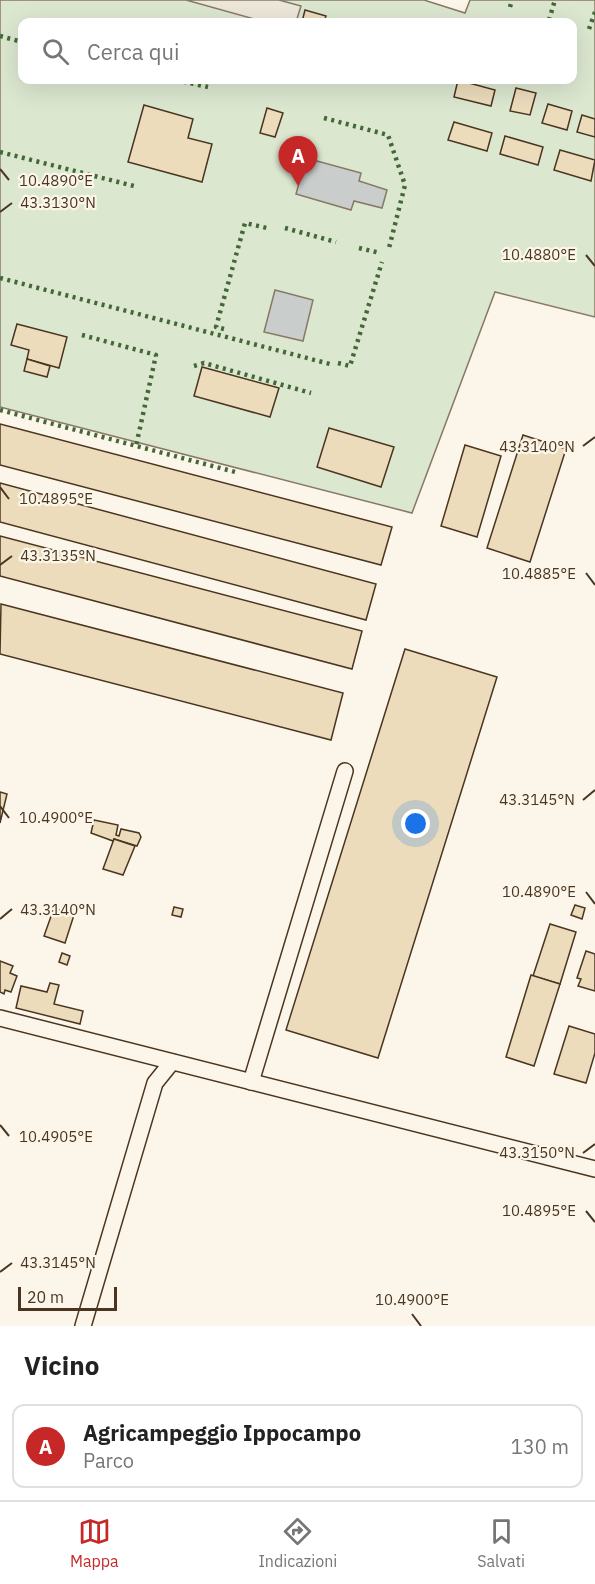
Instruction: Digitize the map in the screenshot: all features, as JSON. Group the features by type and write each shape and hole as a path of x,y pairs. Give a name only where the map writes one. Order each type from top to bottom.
{"lane":[{"path":"251,1082 345,771"},
{"path":"0,1018 595,1169"},
{"path":"83,1326 155,1083 172,1062"}],"green space":[{"path":"0,0 424,0 465,13 470,0 595,0 595,317 495,292 412,513 0,407"}],"shaded area":[{"path":"186,0 279,0 301,6 297,18 251,18"},
{"path":"306,158 361,173 359,181 387,190 382,208 354,201 351,210 296,194"},
{"path":"275,290 313,300 303,341 264,332"}],"building":[{"path":"305,10 326,16 325,18 303,18"},
{"path":"457,84 473,84 495,90 491,106 454,97"},
{"path":"516,88 536,93 530,115 510,111"},
{"path":"548,104 572,111 567,130 542,123"},
{"path":"144,105 193,119 188,138 212,144 202,182 128,162"},
{"path":"267,108 283,113 275,137 260,133"},
{"path":"582,115 595,119 595,137 577,132"},
{"path":"454,122 492,133 487,151 448,140"},
{"path":"505,136 543,147 538,165 500,154"},
{"path":"560,150 595,160 591,181 554,170"},
{"path":"17,324 67,337 59,368 27,359 29,350 11,345"},
{"path":"27,359 50,366 47,377 24,371"},
{"path":"202,367 279,388 270,417 194,396"},
{"path":"0,424 392,527 381,565 0,465"},
{"path":"329,428 394,447 381,487 317,467"},
{"path":"523,435 566,449 530,562 487,548"},
{"path":"465,445 501,456 477,537 441,526"},
{"path":"0,483 376,584 366,620 0,522"},
{"path":"0,536 362,631 352,669 0,576"},
{"path":"1,604 343,693 331,740 0,654"},
{"path":"405,649 497,677 378,1058 286,1030"},
{"path":"0,792 7,794 0,823"},
{"path":"94,820 118,825 116,835 119,836 121,829 139,833 141,837 137,846 91,833"},
{"path":"114,839 135,846 123,875 103,869"},
{"path":"575,905 585,908 582,919 571,915"},
{"path":"174,907 183,909 181,917 172,915"},
{"path":"54,908 74,915 65,943 44,936"},
{"path":"550,924 576,932 560,984 533,976"},
{"path":"586,951 595,954 595,991 578,986 581,979 577,978"},
{"path":"62,953 70,956 67,965 59,962"},
{"path":"0,961 13,966 10,973 17,976 11,992 5,990 4,994 0,992"},
{"path":"531,975 560,984 534,1066 506,1057"},
{"path":"50,983 59,985 54,1004 83,1011 80,1024 16,1008 21,986 47,992"},
{"path":"569,1026 595,1034 595,1053 586,1083 554,1074"}],"hedge":[{"path":"510,7 512,0"},
{"path":"550,18 555,0"},
{"path":"589,29 595,12"},
{"path":"0,36 18,41"},
{"path":"194,84 208,87"},
{"path":"324,118 388,135 405,185 389,248"},
{"path":"0,152 134,186"},
{"path":"224,329 216,327 245,223 267,228"},
{"path":"285,228 336,242"},
{"path":"359,248 380,253"},
{"path":"338,363 350,366 382,262"},
{"path":"0,278 330,364"},
{"path":"82,335 156,355 136,446"},
{"path":"194,366 204,363 311,393"},
{"path":"0,410 239,473"}],"place":[{"name":"Agricampeggio Ippocampo","path":"298,186"}]}
